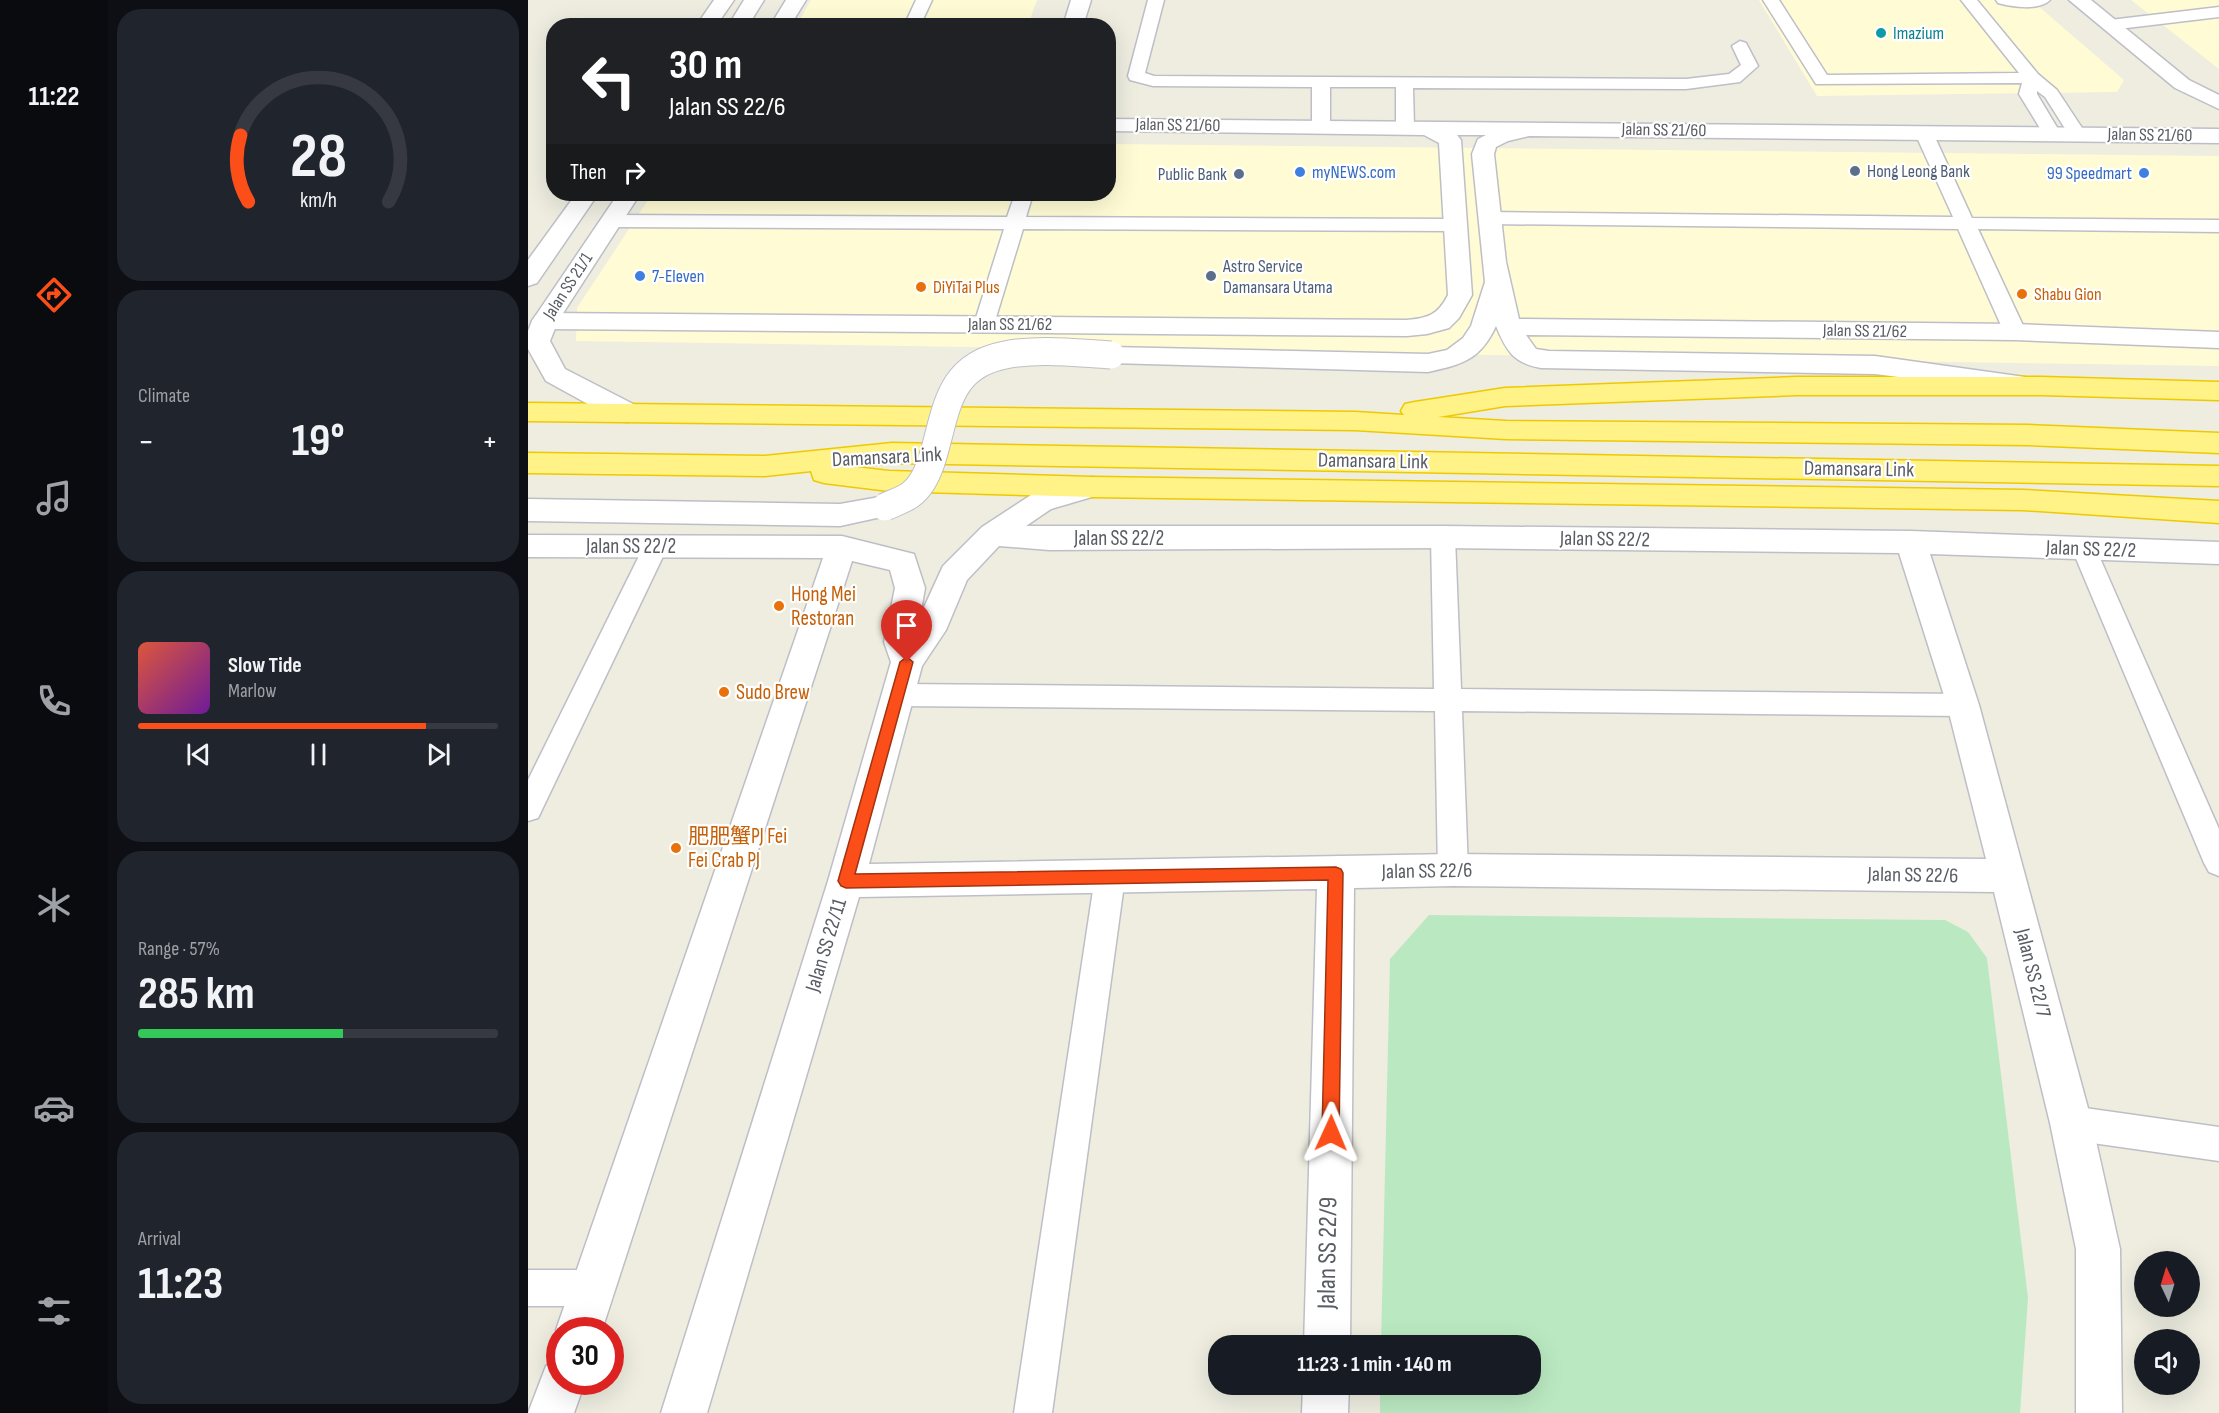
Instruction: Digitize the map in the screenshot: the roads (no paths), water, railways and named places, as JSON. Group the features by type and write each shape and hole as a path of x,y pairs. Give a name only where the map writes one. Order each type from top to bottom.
{"highway":[{"path":"1356,420 1505,397 1797,386 2041,386 2219,391"},
{"name":"Damansara Link","path":"528,412 841,417 1356,420 1506,430 2028,435 2219,443"},
{"name":"Damansara Link","path":"528,464 765,466 892,453 2219,476"},
{"path":"765,466 890,481 1092,487 2011,500 2219,512"}],"street":[{"path":"712,18 724,0"},
{"path":"743,18 754,0"},
{"path":"785,18 796,0"},
{"path":"1075,18 1081,0"},
{"path":"2079,0 2182,84 2219,103"},
{"path":"2175,135 2195,114 2182,84"},
{"name":"Jalan SS 21/60","path":"1116,124 2219,136"},
{"path":"1416,127 1450,140 1456,225"},
{"path":"1532,128 1501,136 1486,144 1483,154 1496,285 1515,342 1527,356 1549,360 1875,365 2041,386"},
{"name":"Jalan SS 21/1","path":"528,278 582,201"},
{"name":"Jalan SS 21/1","path":"625,201 545,321 537,341 555,375 627,413"},
{"name":"Jalan SS 21/62","path":"545,321 1407,328 1437,325 1452,313 1460,295 1456,225"},
{"path":"528,510 840,515 885,507 911,495 928,474 953,388 958,381 972,368 998,357 1017,353 1428,363 1457,356 1474,341 1484,326 1496,285"},
{"name":"Jalan SS 21/62","path":"1510,327 2015,332 2219,340"},
{"name":"Jalan SS 22/11","path":"684,1413 846,881 907,662 930,630 954,573 992,535 1041,502 1092,487"},
{"name":"Jalan SS 22/2","path":"992,535 1049,539 1443,537 1911,542 2219,554"},
{"name":"Jalan SS 22/7","path":"1911,542 1963,705 2071,1123 2098,1249 2099,1413"},
{"name":"Jalan SS 22/2","path":"528,546 842,547 903,562 910,588 900,642 907,662"},
{"path":"584,1317 842,547"},
{"name":"Jalan SS 22/6","path":"846,881 1453,870 2008,876"},
{"name":"Jalan SS 22/9","path":"1326,1335 1336,873"},
{"path":"550,1413 557,1395"},
{"path":"1325,1413 1326,1395"}],"lane":[{"path":"916,18 924,0"},
{"path":"1156,0 1136,75 1153,81 1636,84 1718,81 1734,78 1750,66 1740,46"},
{"path":"1771,0 1822,80 2032,78"},
{"path":"1969,0 2032,78 2051,94 2077,134"},
{"path":"2004,0 2015,2 2042,0"},
{"path":"2110,25 2219,12"},
{"path":"2032,78 2028,94 2052,134"},
{"path":"1321,81 1321,126"},
{"path":"1404,81 1416,127"},
{"path":"1924,132 2015,332"},
{"path":"984,324 1022,201"},
{"path":"1489,218 2219,226"},
{"path":"611,221 1456,225"},
{"path":"1443,537 1453,870"},
{"path":"528,809 656,546"},
{"path":"2084,549 2219,863"},
{"path":"898,695 1963,705"},
{"path":"1033,1413 1110,877"},
{"path":"2071,1123 2219,1144"},
{"path":"528,1288 594,1288"}],"place":[{"name":"Imazium","path":"1881,33"},
{"name":"Hong Leong Bank","path":"1855,171"},
{"name":"myNEWS.com","path":"1300,172"},
{"name":"99 Speedmart","path":"2144,173"},
{"name":"Public Bank","path":"1239,174"},
{"name":"7-Eleven","path":"640,276"},
{"name":"Astro Service Damansara Utama","path":"1211,276"},
{"name":"DiYiTai Plus","path":"921,287"},
{"name":"Shabu Gion","path":"2022,294"},
{"name":"Hong Mei Restoran","path":"779,606"},
{"name":"Sudo Brew","path":"724,692"},
{"name":"肥肥蟹PJ Fei Fei Crab PJ","path":"676,848"}]}
